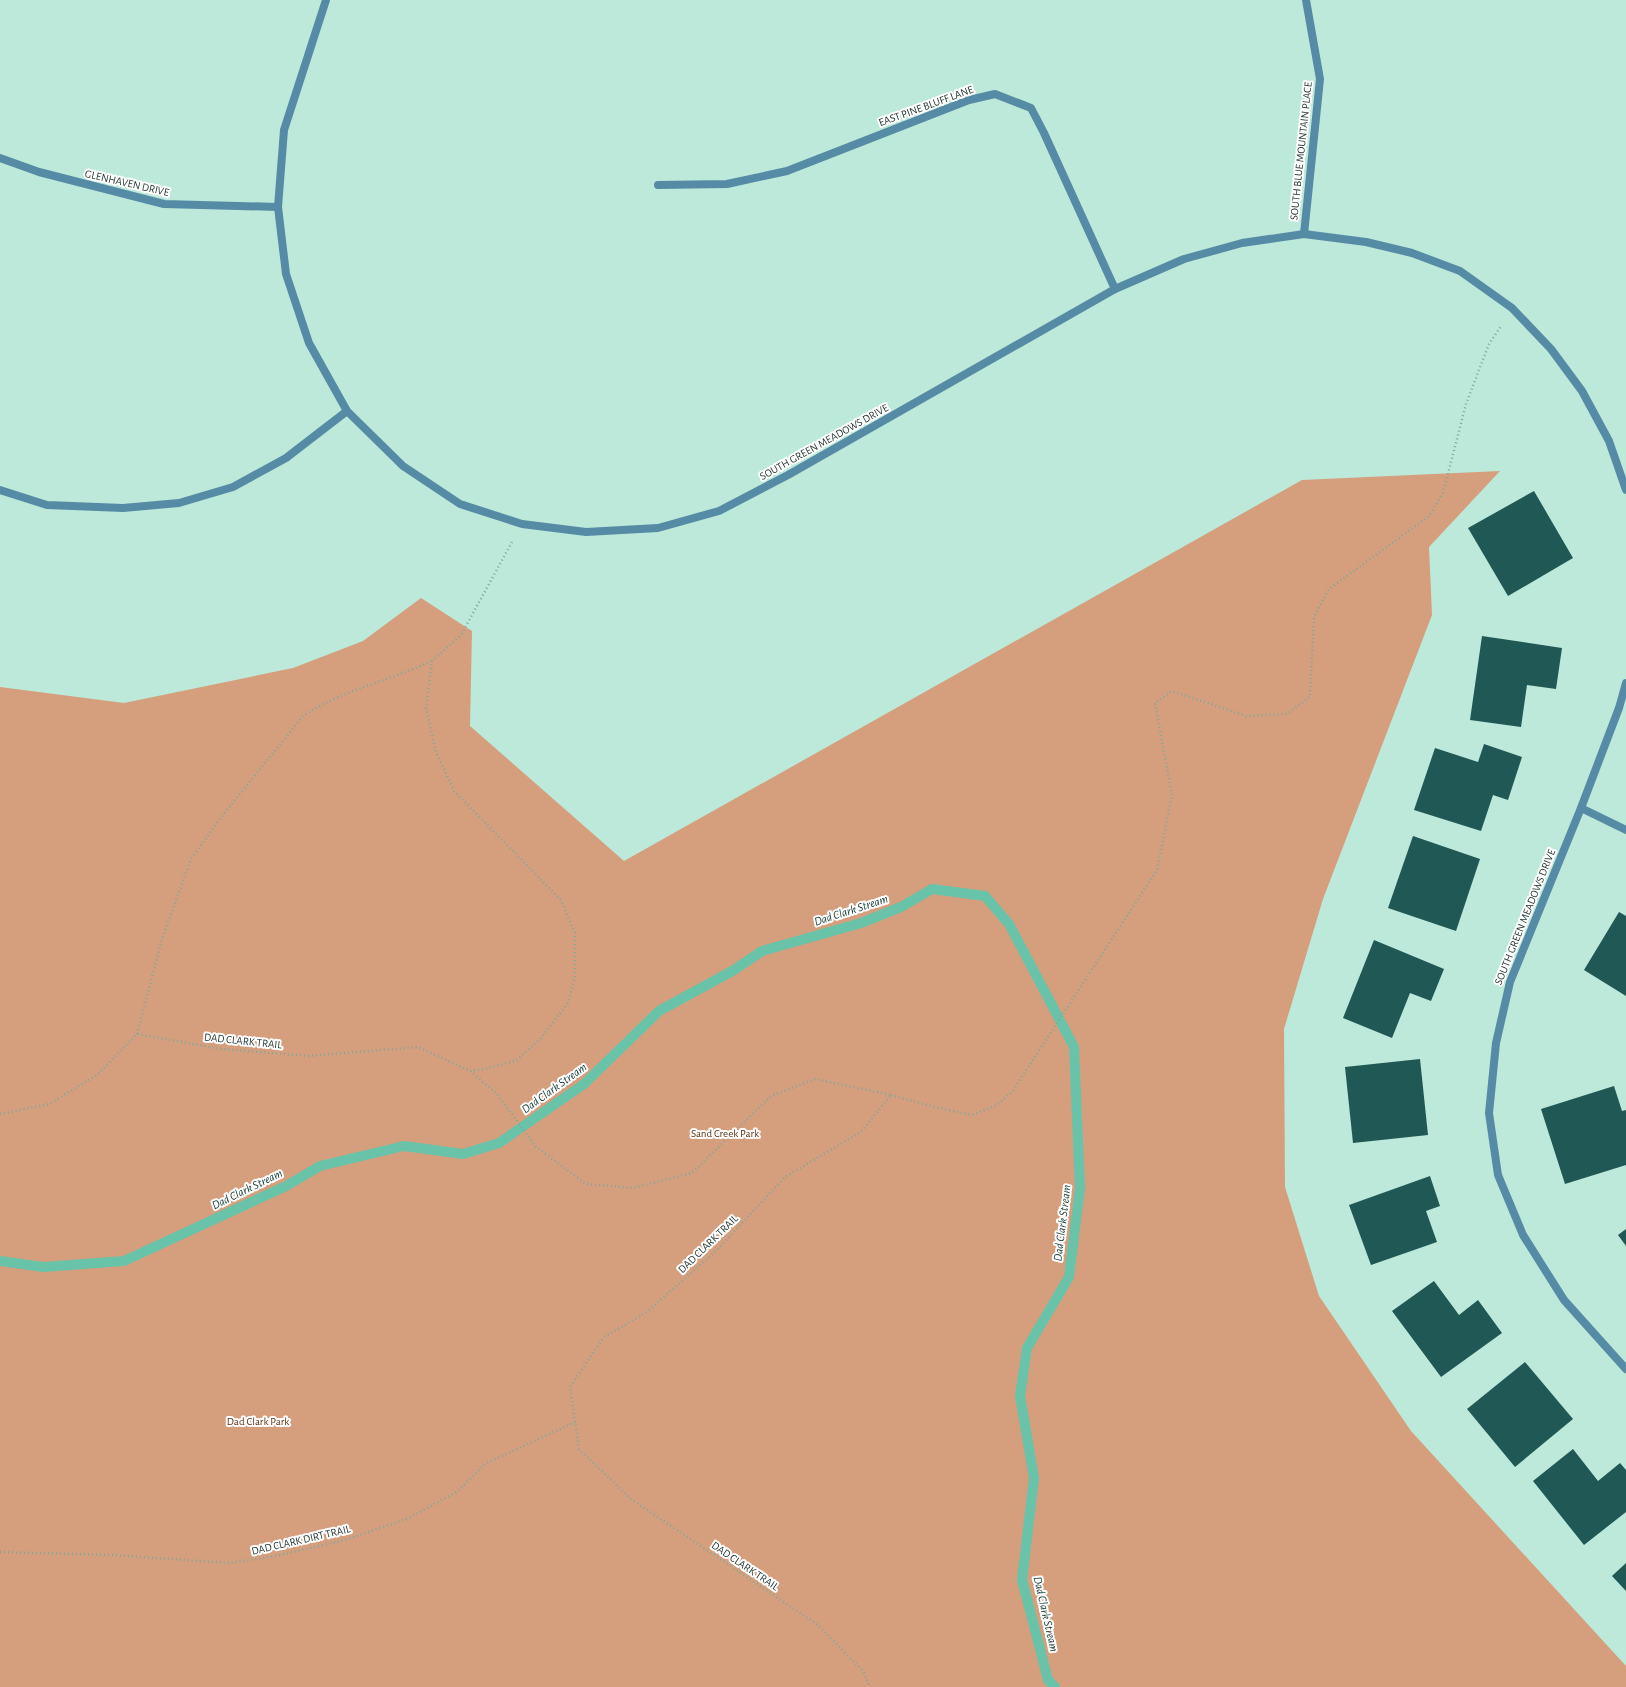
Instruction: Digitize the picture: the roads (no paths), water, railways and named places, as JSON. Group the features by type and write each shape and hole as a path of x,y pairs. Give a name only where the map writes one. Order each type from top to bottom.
{"street":[{"name":"SOUTH GREEN MEADOWS DRIVE","path":"326,0 284,130 278,206 286,274 309,344 347,411 403,466 460,504 522,524 586,532 658,528 719,511 788,475 1115,289 1184,259 1242,243 1304,234 1366,242 1412,253 1460,271 1512,308 1551,349 1582,391 1609,441 1626,490"},
{"name":"SOUTH BLUE MOUNTAIN PLACE","path":"1304,234 1320,79 1306,0"},
{"name":"EAST PINE BLUFF LANE","path":"658,184 727,184 787,171 969,100 995,94 1031,108 1044,133 1115,289"},
{"name":"GLENHAVEN DRIVE","path":"0,158 38,172 164,204 278,206"},
{"path":"0,490 47,505 123,508 179,503 233,487 286,458 347,411"},
{"name":"SOUTH GREEN MEADOWS DRIVE","path":"1626,683 1619,708 1581,808 1510,982 1496,1043 1489,1113 1498,1175 1523,1235 1564,1300 1626,1369"},
{"path":"1581,808 1626,830"}],"waterway":[{"name":"Dad Clark Stream","path":"0,1261 43,1267 124,1261 286,1186 320,1166 404,1146 463,1154 499,1143 584,1084 659,1011 734,970 762,951 861,923 901,907 932,889 985,896 1009,924 1074,1047 1080,1188 1069,1277 1027,1348 1020,1396 1034,1478 1022,1580 1048,1680 1055,1687"}],"park label":[{"name":"Sand Creek Park","path":"725,1133"},
{"name":"Dad Clark Park","path":"258,1421"}]}
